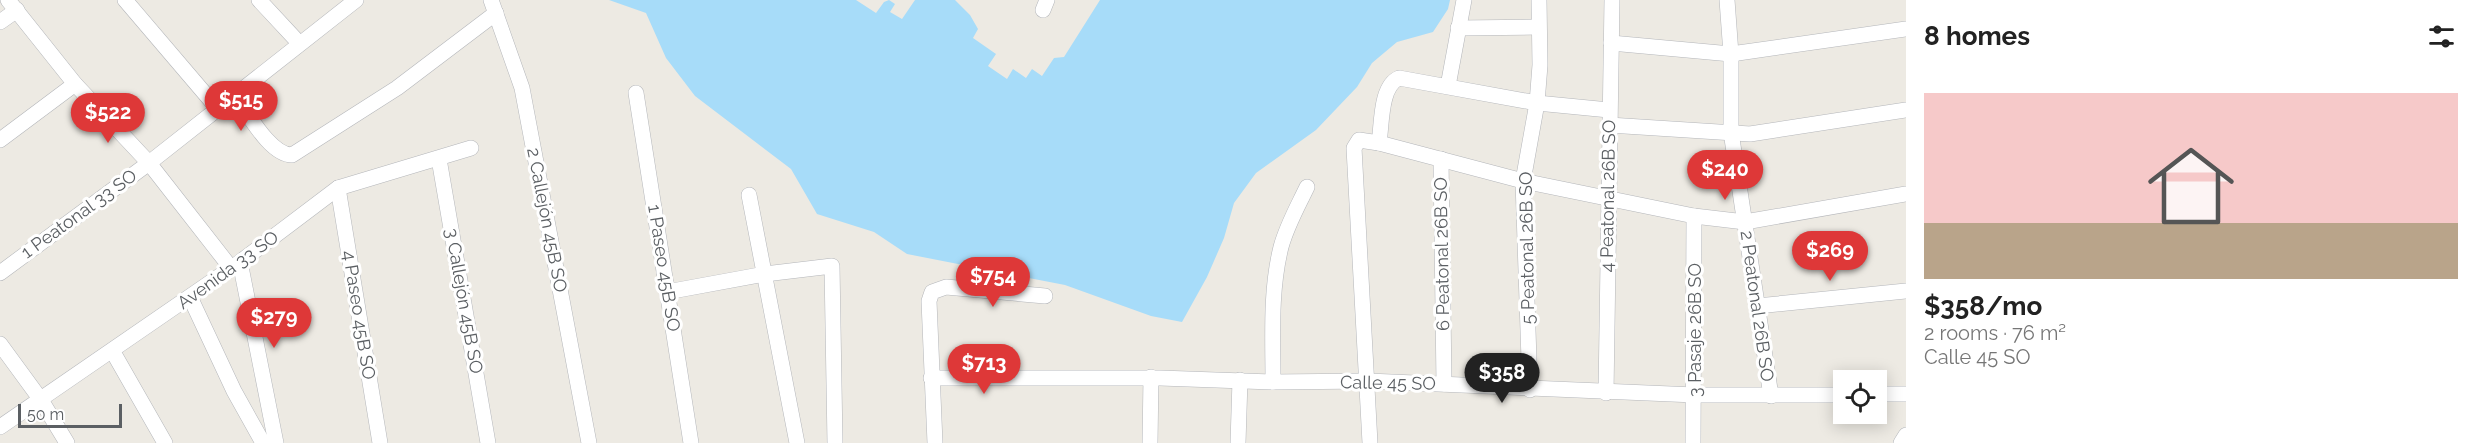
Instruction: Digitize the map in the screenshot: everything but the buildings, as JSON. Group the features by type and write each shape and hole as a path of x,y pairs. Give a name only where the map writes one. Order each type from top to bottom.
{"street":[{"path":"125,0 218,109"},
{"path":"259,0 299,43"},
{"name":"1 Peatonal 33 SO","path":"0,273 149,163 356,0"},
{"path":"1448,86 1464,0"},
{"name":"5 Peatonal 26B SO","path":"1530,390 1523,181 1537,103 1540,65 1539,0"},
{"name":"4 Peatonal 26B SO","path":"1606,393 1607,198 1612,0"},
{"name":"2 Peatonal 26B SO","path":"1727,0 1731,54 1731,132 1771,396"},
{"path":"0,22 12,5 75,84 149,163 236,265 276,443"},
{"path":"235,96 274,149 292,155 397,88 493,7"},
{"name":"2 Callejón 45B SO","path":"493,7 522,88 589,443"},
{"path":"1458,28 1538,27"},
{"path":"1611,43 1731,54 1906,29"},
{"path":"1379,143 1387,92 1392,81 1399,78 1609,117 1750,134 1906,110"},
{"path":"0,140 75,84"},
{"name":"1 Paseo 45B SO","path":"636,93 692,443"},
{"path":"1370,443 1354,148 1360,140 1523,181 1694,216 1745,222 1906,194"},
{"name":"Avenida 33 SO","path":"0,428 236,265 338,188 471,148"},
{"name":"3 Callejón 45B SO","path":"439,159 488,443"},
{"name":"6 Peatonal 26B SO","path":"1441,159 1444,384"},
{"path":"1273,382 1274,295 1278,266 1287,228 1307,187"},
{"name":"4 Paseo 45B SO","path":"338,188 380,443"},
{"path":"749,195 797,443"},
{"name":"3 Pasaje 26B SO","path":"1693,443 1694,216"},
{"path":"667,292 765,274 832,266 835,443"},
{"path":"931,442 929,301 932,292 940,287 1045,296"},
{"path":"1757,306 1906,291"},
{"path":"190,297 234,391 263,443"},
{"path":"0,344 41,400 67,443"},
{"path":"112,352 165,443"},
{"path":"1150,443 1151,377"},
{"name":"Calle 45 SO","path":"931,378 1151,377 1273,382 1368,381 1606,393 1833,395"},
{"path":"1238,443 1240,380"},
{"path":"1887,394 1906,394"},
{"path":"1901,443 1906,435"}],"water":[{"path":"609,0 856,0 876,13 884,2 889,0 895,4 890,12 902,19 915,0 955,0 970,15 978,29 973,38 996,54 988,66 1007,79 1013,69 1026,78 1032,69 1042,76 1054,58 1064,57 1100,0 1450,0 1448,9 1433,32 1397,42 1372,63 1357,87 1316,130 1256,173 1234,203 1224,238 1207,277 1182,322 1151,316 1065,285 907,254 874,232 817,214 791,169 695,96 666,58 646,13"}]}
